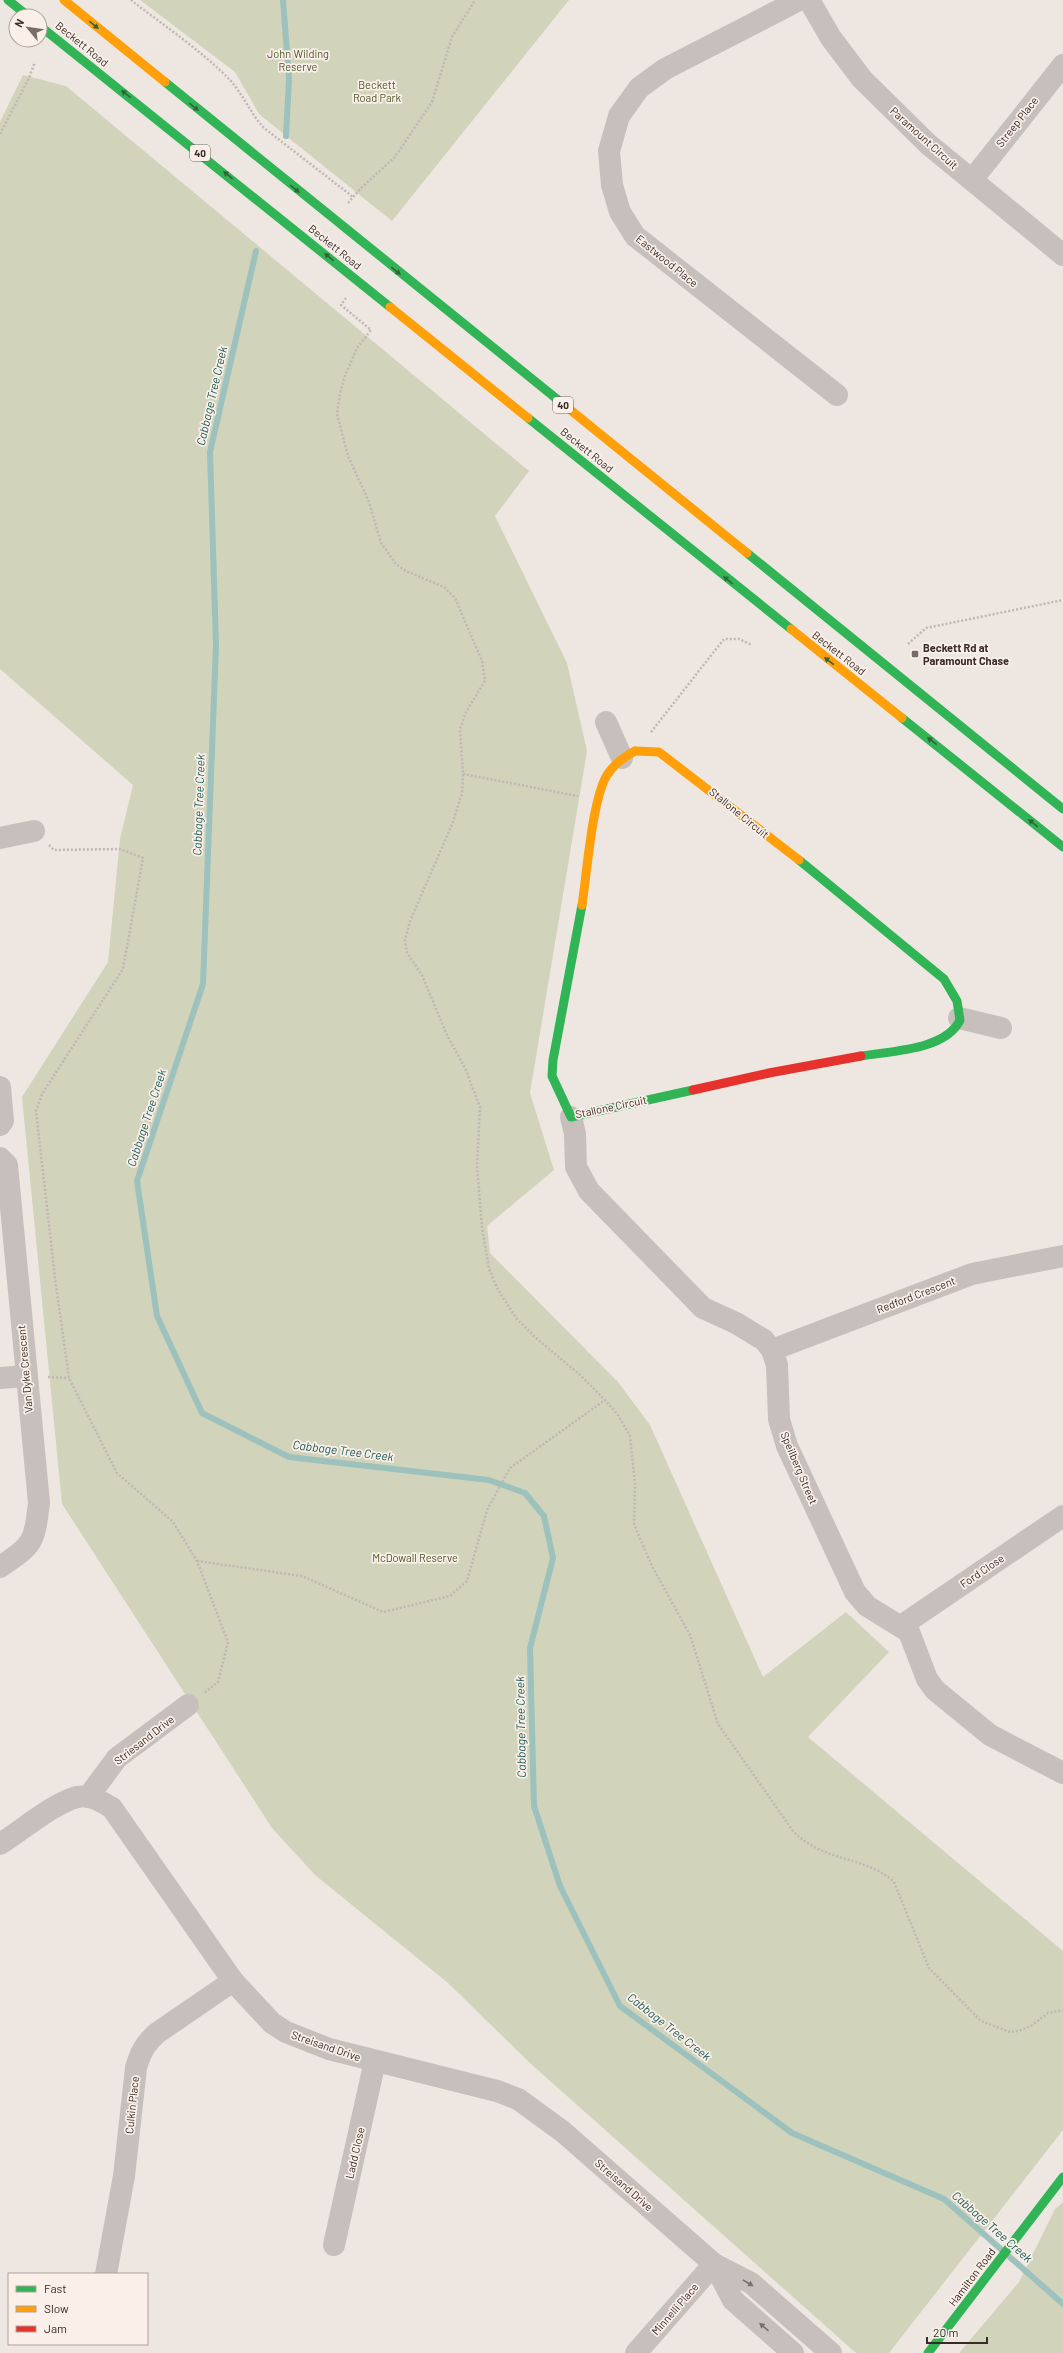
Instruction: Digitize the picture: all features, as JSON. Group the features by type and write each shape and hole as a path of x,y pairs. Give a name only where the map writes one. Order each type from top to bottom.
{"main road":[{"path":"8,0 18,8"},
{"name":"Beckett Road","path":"64,0 1063,809"},
{"name":"Beckett Road","path":"48,32 1063,847"},
{"name":"Stallone Circuit","path":"635,751 649,751 659,752 677,764 843,895 944,979 957,995 961,1012 960,1018 951,1034 939,1041 925,1045 762,1075 571,1117 552,1076 553,1060 575,950 598,800 602,785 610,769 622,758 635,751"},
{"name":"Hamilton Road","path":"928,2353 972,2298 1063,2176"}],"street":[{"name":"Eastwood Place","path":"798,0 665,69 639,88 619,116 609,152 612,185 620,212 635,236 836,395"},
{"name":"Paramount Circuit","path":"809,0 831,38 862,80 928,144 1063,255"},
{"name":"Streep Place","path":"972,180 1063,65"},
{"path":"606,722 622,758"},
{"path":"0,838 34,831"},
{"path":"960,1018 1001,1028"},
{"path":"0,1087 3,1121 0,1125"},
{"path":"571,1117 575,1134 576,1167 589,1191 702,1308 736,1323 764,1340 772,1350"},
{"name":"Van Dyke Crescent","path":"0,1158 7,1165 25,1376 39,1503 35,1533 30,1544 0,1567"},
{"name":"Redford Crescent","path":"772,1350 972,1274 1063,1256"},
{"name":"Speilberg Street","path":"772,1350 777,1365 779,1420 787,1446 855,1592 867,1606 909,1632 927,1679 935,1690 990,1735 1063,1774"},
{"path":"0,1378 25,1376"},
{"name":"Ford Close","path":"901,1626 1063,1516"},
{"name":"Striesand Drive","path":"88,1797 117,1758 188,1706"},
{"path":"0,1844 61,1804 78,1797 88,1797"},
{"name":"Streisand Drive","path":"88,1797 112,1808 233,1981 272,2023 286,2032 328,2049 375,2062 497,2091 518,2099 562,2131 714,2264 751,2283 831,2353"},
{"name":"Culkin Place","path":"106,2273 124,2176 136,2068 140,2053 147,2042 157,2033 233,1981"},
{"name":"Ladd Close","path":"334,2245 375,2062"},
{"name":"Streisand Drive","path":"714,2264 733,2300 793,2353"},
{"name":"Minnelli Place","path":"636,2353 714,2264"}],"path":[{"path":"131,0 212,64 231,81 254,117 264,128 353,197"},
{"path":"344,209 353,197 395,157 432,102 452,37 475,0"},
{"path":"0,134 29,78 35,62"},
{"path":"908,644 926,628 1063,600"},
{"path":"649,751 652,729 724,639 739,639 752,645"},
{"path":"463,774 598,800"},
{"path":"34,831 54,850 120,849 143,858 123,969 42,1094 36,1111 56,1286 69,1378 117,1473 173,1522 197,1561 228,1642 218,1682 188,1706"},
{"path":"197,1561 302,1576 383,1612 450,1596 468,1581 487,1510 510,1468 605,1400"}],"green space":[{"name":"Beckett Road Park","path":"140,0 569,0 392,221 259,114 235,72"},
{"name":"McDowall Reserve","path":"23,75 66,86 529,471 495,516 567,663 587,751 530,1093 554,1170 487,1226 490,1253 618,1382 650,1425 763,1677 846,1612 889,1652 808,1737 1063,1951 1063,2130 889,2353 856,2353 531,2064 448,1983 315,1875 272,1828 62,1504 22,1097 108,962 120,839 133,785 0,669 0,122"},
{"path":"1063,2202 1063,2353 959,2353 1019,2282 1055,2209"}],"waterway":[{"name":"Cabbage Tree Creek","path":"283,0 289,79 286,136"},
{"name":"Cabbage Tree Creek","path":"256,251 210,452 216,645 203,984 137,1181 157,1316 202,1413 289,1457 489,1480 525,1493 544,1516 553,1558 530,1648 534,1806 560,1886 620,2006 792,2133 944,2199 1063,2304"}],"traffic: fast":[{"path":"8,0 18,8"},
{"path":"48,32 390,307"},
{"path":"165,82 568,408"},
{"path":"528,418 791,629"},
{"path":"747,553 1063,809"},
{"path":"902,718 1063,847"},
{"path":"799,860 944,979 957,1001 960,1020 953,1030 943,1038 916,1047 861,1056"},
{"path":"582,905 553,1060 552,1076 571,1117 693,1090"},
{"path":"928,2353 1063,2177"}],"traffic: slow":[{"path":"64,0 165,82"},
{"path":"390,307 528,418"},
{"path":"568,408 747,553"},
{"path":"791,629 902,718"},
{"path":"635,751 659,752 799,860"},
{"path":"582,905 597,801 602,786 613,767 623,758 635,751"}],"traffic: jam":[{"path":"693,1090 769,1073 861,1056"}],"place":[{"name":"Beckett Rd at Paramount Chase","path":"915,654"}],"park label":[{"name":"John Wilding Reserve","path":"298,60"}]}
